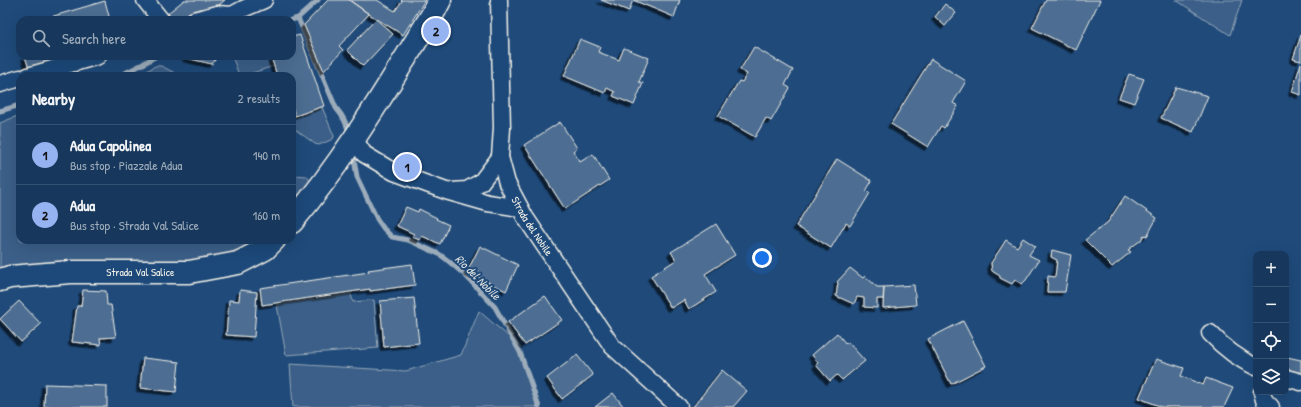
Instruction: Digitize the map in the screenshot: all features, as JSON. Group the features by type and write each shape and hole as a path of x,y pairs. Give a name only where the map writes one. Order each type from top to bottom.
{"street":[{"path":"145,0 158,16"},
{"path":"209,16 217,14 232,16 243,9 264,0"},
{"name":"Strada del Nobile","path":"499,0 502,128 500,157 507,183 520,208 612,346 679,407"},
{"path":"296,217 351,144 439,5"},
{"path":"42,72 84,60"},
{"path":"0,84 16,79"},
{"path":"351,144 364,154 394,172 446,191 488,203 520,208"},
{"path":"446,191 467,190 481,182 500,157"},
{"name":"Strada Val Salice","path":"0,280 10,277 71,272 189,272 238,263 265,249 270,244"},
{"path":"1210,333 1224,347 1253,366"},
{"path":"1289,379 1301,382"},
{"path":"1263,395 1264,400 1271,407"}],"shaded area":[{"path":"1176,0 1242,0 1230,35"},
{"path":"233,60 272,60 274,66 255,72 238,72"},
{"path":"155,66 161,66 173,72 145,72"},
{"path":"322,107 334,136 333,139 319,145 315,144 296,130 296,116"},
{"path":"16,117 16,244 248,244 221,256 183,263 144,266 0,271 0,123"},
{"path":"296,175 307,176 310,181 296,200"},
{"path":"351,294 353,302 374,300 378,348 286,355 277,305"},
{"path":"479,311 516,343 537,407 293,407 290,364 406,371 461,355"}],"building":[{"path":"184,0 225,0 205,16 170,16 168,13"},
{"path":"328,0 349,0 369,14 339,46 343,50 324,71 304,25"},
{"path":"349,0 377,0 395,11 402,1 401,0 425,0 403,35"},
{"path":"601,0 633,0 629,11"},
{"path":"633,0 680,0 674,17"},
{"path":"1046,0 1100,0 1076,50 1032,28"},
{"path":"105,1 109,16 54,16"},
{"path":"945,4 956,13 945,26 935,17"},
{"path":"376,19 393,34 363,66 347,50"},
{"path":"300,35 324,106 296,116 296,72 276,72 272,60 296,60 296,36"},
{"path":"1301,35 1301,61 1293,59"},
{"path":"580,39 600,47 598,52 619,60 624,48 649,58 639,82 643,83 634,105 613,96 615,92 607,88 605,93 564,76"},
{"path":"754,47 793,70 785,85 790,88 771,121 766,118 755,137 718,116 739,81 742,82 747,74 740,70"},
{"path":"931,59 966,81 953,103 958,106 944,128 941,126 928,147 891,124"},
{"path":"26,60 71,60 30,72"},
{"path":"195,60 215,60 212,64"},
{"path":"1301,63 1301,95 1292,92"},
{"path":"1129,74 1144,79 1134,103 1119,98"},
{"path":"1176,87 1208,96 1193,132 1161,118"},
{"path":"560,122 577,148 573,151 580,162 593,154 609,180 565,209 524,145"},
{"path":"837,159 872,181 866,191 870,193 850,226 846,223 831,248 796,226"},
{"path":"1125,196 1157,218 1147,236 1144,235 1141,240 1128,250 1131,252 1112,267 1085,240 1108,222"},
{"path":"406,207 418,212 419,209 449,225 440,244 422,236 420,240 412,237 414,234 397,226"},
{"path":"716,224 735,255 705,274 716,292 689,309 684,300 671,308 651,276 676,260 671,252"},
{"path":"1023,238 1035,246 1029,255 1039,260 1022,284 1015,280 1012,284 1000,278 1000,276 992,271 991,263 1006,240 1017,247"},
{"path":"480,246 518,265 506,291 467,272"},
{"path":"1052,250 1071,255 1065,292 1047,292 1048,276 1055,277 1057,260 1051,257"},
{"path":"412,264 415,285 370,291 370,289 262,305 260,288"},
{"path":"850,268 863,278 865,276 877,287 884,287 883,299 877,299 877,308 864,307 864,298 857,297 854,304 836,296 837,282"},
{"path":"914,285 916,305 883,308 884,287"},
{"path":"83,290 106,291 107,305 111,305 116,337 100,338 101,345 72,342 77,306 81,306"},
{"path":"240,290 257,292 254,337 226,335 229,300 239,301"},
{"path":"545,296 562,320 525,345 508,322"},
{"path":"414,298 419,343 384,347 380,301"},
{"path":"19,301 41,324 21,342 0,319"},
{"path":"963,321 986,366 951,384 928,339"},
{"path":"837,333 846,344 848,342 865,361 842,380 837,375 830,381 816,365 818,363 812,355"},
{"path":"577,355 593,375 562,399 547,378"},
{"path":"1289,357 1301,360 1301,379 1289,377"},
{"path":"143,358 179,362 176,392 140,388"},
{"path":"1156,359 1184,368 1181,376 1203,385 1206,378 1233,388 1224,407 1162,407 1139,398"},
{"path":"722,370 747,391 733,407 693,407"},
{"path":"45,384 107,386 107,407 44,407"},
{"path":"613,393 624,407 595,407"}],"waterway":[{"path":"296,19 318,0"},
{"name":"Rio del Nobile","path":"298,18 336,108 346,123 349,134"},
{"path":"127,72 150,60"},
{"path":"0,111 16,106"},
{"name":"Rio del Nobile","path":"353,153 357,177 377,219 384,229 392,237 408,240 439,254 465,275 495,307 520,352 539,407"}],"place":[{"name":"Adua","path":"436,31"},
{"name":"Adua Capolinea","path":"407,167"}]}
